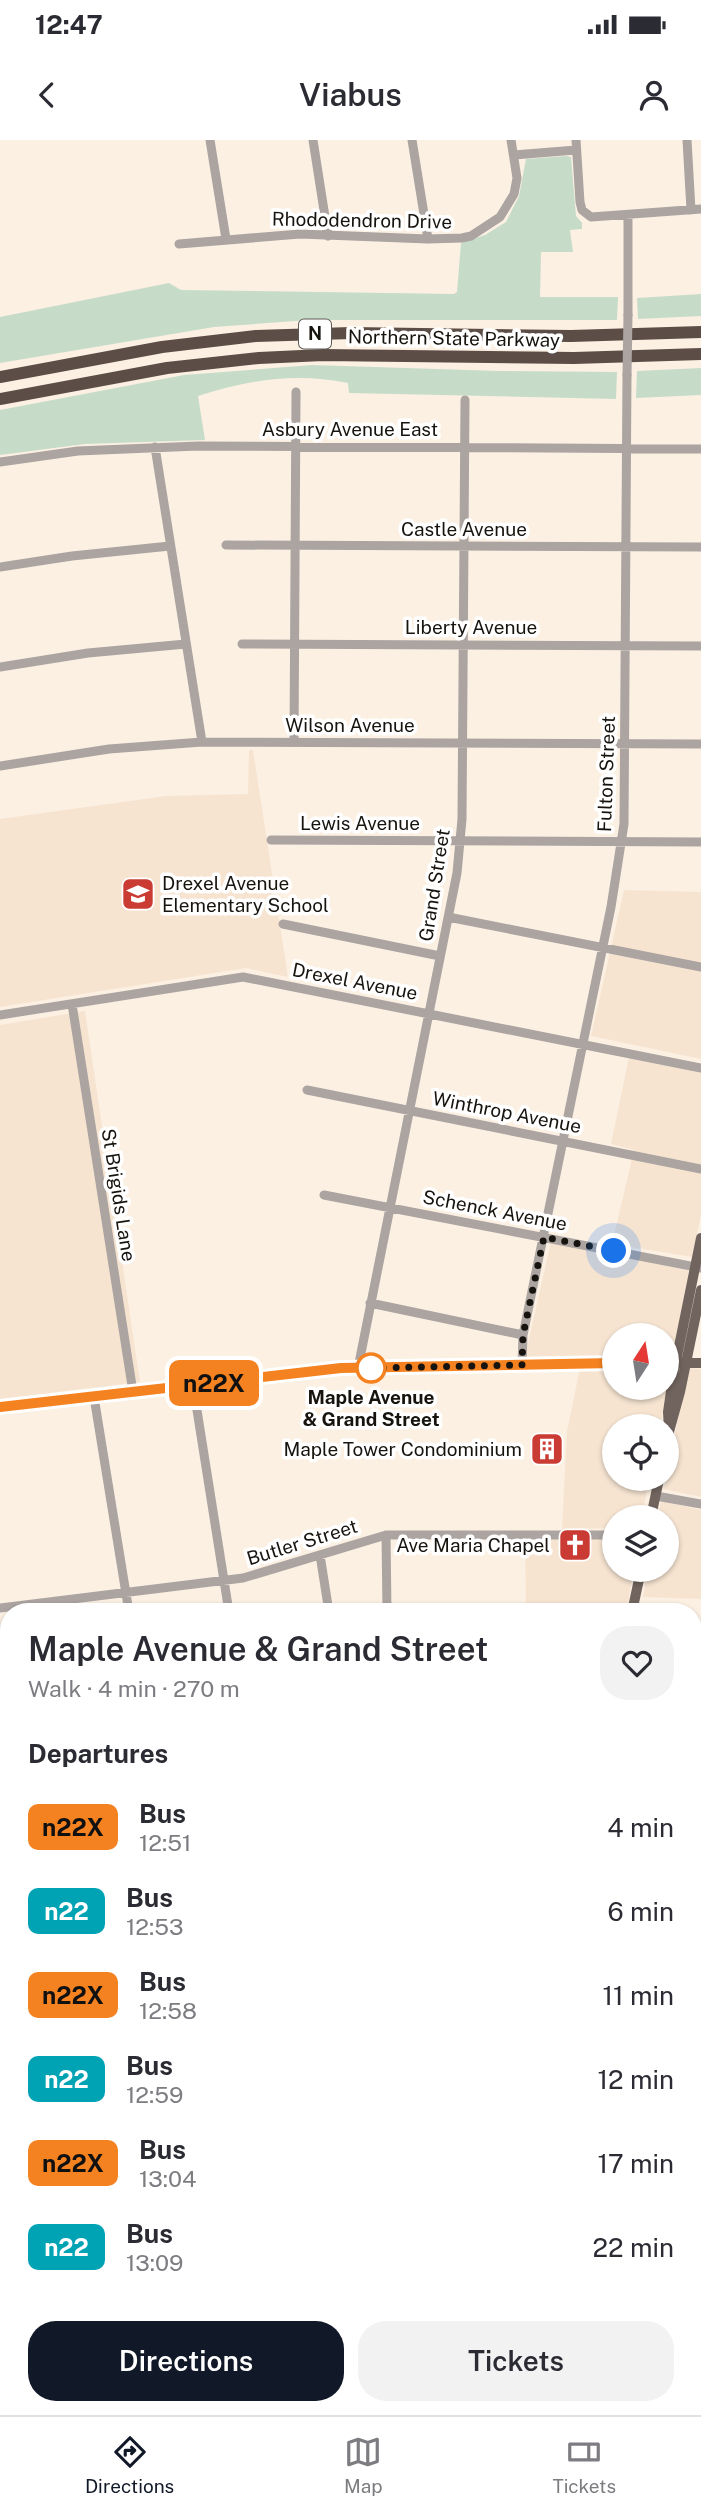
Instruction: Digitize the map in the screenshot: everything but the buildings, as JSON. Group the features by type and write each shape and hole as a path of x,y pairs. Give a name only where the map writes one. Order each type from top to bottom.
{"highway":[{"name":"Northern State Parkway","path":"0,377 152,348 256,336 571,336 701,332"},
{"name":"Northern State Parkway","path":"0,399 167,368 259,358 323,355 522,358 701,356"}],"main road":[{"path":"679,1349 701,1238"},
{"path":"679,1354 701,1290"},
{"path":"0,1407 358,1368 602,1363"},
{"path":"679,1363 701,1363"},
{"path":"654,1505 657,1491"},
{"path":"634,1603 638,1582"}],"street":[{"path":"210,140 226,239"},
{"path":"313,140 328,236"},
{"path":"412,140 428,239"},
{"name":"Rhododendron Drive","path":"179,244 291,234 462,239 500,216 514,194 517,178 512,140"},
{"path":"514,155 576,145 582,210 591,218 628,216 696,210 686,154 687,140"},
{"name":"Fulton Street","path":"522,1365 523,1335 583,1045 624,824 628,216"},
{"path":"294,742 296,392"},
{"name":"Grand Street","path":"358,1368 457,873 463,743 465,400"},
{"path":"155,447 202,742"},
{"name":"Asbury Avenue East","path":"0,462 78,451 155,447 701,449"},
{"name":"Castle Avenue","path":"226,545 701,547"},
{"path":"0,567 170,546"},
{"path":"0,667 88,653 186,644"},
{"name":"Liberty Avenue","path":"242,644 701,646"},
{"name":"Wilson Avenue","path":"0,766 109,749 202,742 701,744"},
{"name":"Lewis Avenue","path":"271,840 701,842"},
{"path":"448,917 701,967"},
{"path":"283,924 440,956"},
{"name":"Drexel Avenue","path":"0,1015 243,977 701,1068"},
{"name":"St Brigids Lane","path":"72,1004 134,1392"},
{"name":"Winthrop Avenue","path":"307,1090 701,1169"},
{"name":"Schenck Avenue","path":"324,1195 697,1267"},
{"path":"370,1303 523,1335"},
{"path":"193,1385 228,1603"},
{"path":"94,1396 129,1603"},
{"path":"656,1496 701,1504"},
{"path":"386,1535 387,1603"},
{"name":"Butler Street","path":"61,1603 243,1578 386,1535 602,1535"},
{"path":"320,1555 328,1603"},
{"path":"0,2371 0,2387"}],"shaded area":[{"name":"Drexel Avenue Elementary School","path":"249,750 253,750 288,977 246,968 0,1007 0,819 166,796 248,794"},
{"path":"624,890 701,892 701,1059 591,1036"},
{"path":"85,1011 140,1382 0,1399 0,1025"},
{"path":"629,1057 701,1072 701,1215 692,1257 612,1244 634,1150 611,1144"},
{"path":"551,1241 690,1271 679,1326 679,1323 602,1323 602,1356 525,1357"},
{"path":"580,1368 602,1369 602,1400 665,1400 662,1414 602,1414 602,1491 647,1491 644,1505 602,1505 602,1528 562,1529 567,1431"},
{"path":"688,1368 701,1369 701,1497 673,1491 679,1491 679,1414"},
{"path":"661,1501 679,1505 660,1505"},
{"path":"679,1505 701,1510 701,1599 643,1597 646,1582 679,1582"},
{"path":"525,1537 602,1538 602,1582 631,1582 628,1603 526,1603"}],"green space":[{"path":"571,157 576,216 582,223 582,229 570,230 573,252 541,252 540,297 618,297 617,320 309,320 214,327 0,363 0,317 169,283 181,290 454,294 457,292 461,243 485,235 506,222 519,196 526,159"},
{"path":"701,294 701,316 638,319 637,298"},
{"path":"312,365 617,372 616,399 349,393 348,383 309,378 272,379 198,396 205,440 85,444 0,455 0,410 184,375"},
{"path":"701,368 701,395 636,398 637,371"}],"bus line":[{"name":"n22X","path":"0,1407 341,1368 602,1363"}],"place":[{"name":"Drexel Avenue Elementary School","path":"138,894"},
{"name":"Maple Avenue & Grand Street","path":"371,1368"},
{"name":"Maple Tower Condominium","path":"547,1449"},
{"name":"Ave Maria Chapel","path":"575,1545"}],"route":[{"path":"371,1368 522,1365 523,1335 544,1237 614,1251"}]}
